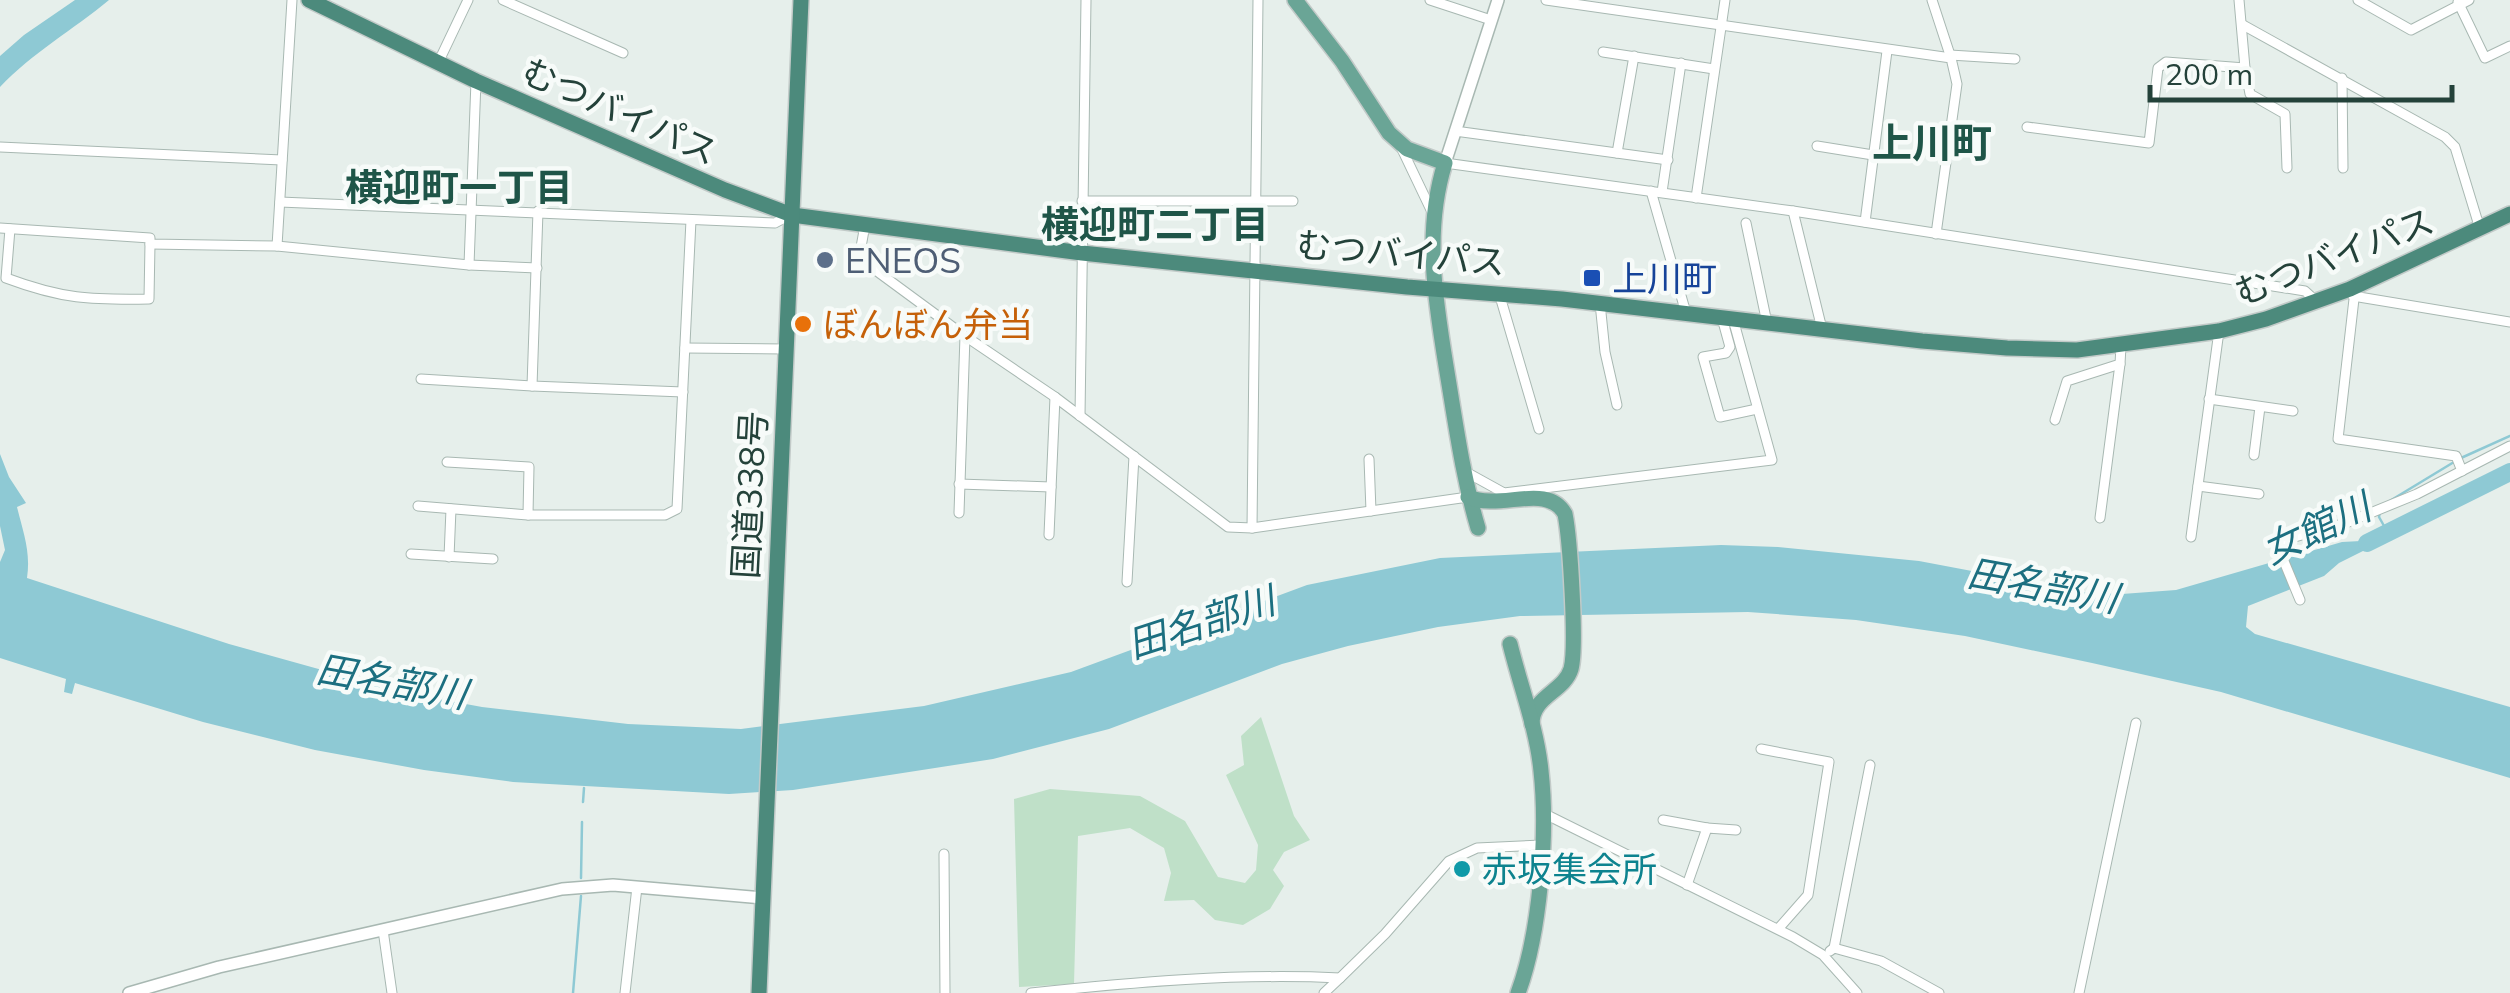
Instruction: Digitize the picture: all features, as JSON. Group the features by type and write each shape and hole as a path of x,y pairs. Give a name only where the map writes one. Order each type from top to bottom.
{"highway":[{"name":"むつバイパス","path":"308,0 476,81 725,190 792,214 1082,252 1499,292 2007,348 2077,350 2219,331 2352,294 2510,214"},
{"name":"国道338号","path":"759,993 801,0"}],"main road":[{"path":"1295,0 1399,143 1445,163 1433,214 1434,288 1468,497 1478,528"},
{"path":"1468,497 1489,504 1549,498 1560,506 1568,528 1570,670 1532,713 1532,730"},
{"path":"1510,644 1542,770 1543,813 1532,942 1518,993"}],"street":[{"path":"277,246 292,0"},
{"path":"438,63 468,0"},
{"path":"502,0 623,53"},
{"path":"1080,416 1086,0"},
{"path":"1252,528 1258,0"},
{"path":"1430,0 1491,20"},
{"path":"1498,0 1445,163 1794,211 2287,288 2305,291 2317,302"},
{"path":"1546,0 1887,51 2015,60"},
{"path":"1696,198 1725,0"},
{"path":"1932,0 1958,84 1936,234"},
{"path":"2238,0 2250,94 2285,114 2287,168"},
{"path":"2358,0 2411,30 2462,2 2485,58 2510,46"},
{"path":"2243,26 2445,137 2455,147 2480,229"},
{"path":"1865,222 1887,51"},
{"path":"1603,52 1714,68"},
{"path":"1617,153 1634,56"},
{"path":"2027,127 2149,143 2158,68 2166,62 2245,68"},
{"path":"1681,63 1668,160 1657,191 1686,314"},
{"path":"2342,78 2342,168"},
{"path":"469,265 476,81"},
{"path":"1456,131 1668,160"},
{"path":"1399,143 1433,214"},
{"path":"1818,146 1874,155"},
{"path":"0,147 282,160"},
{"path":"1082,201 1293,201"},
{"path":"280,202 775,223 792,214"},
{"path":"532,386 538,211"},
{"path":"1794,211 1822,329"},
{"path":"418,506 528,515 665,514 677,509 691,220"},
{"path":"1746,223 1768,323"},
{"path":"865,225 860,258 1228,527 1252,528 1468,497"},
{"path":"5,229 150,238 150,244 150,299 81,300 6,278 5,229"},
{"path":"150,244 277,246 537,268"},
{"path":"1499,292 1538,429"},
{"path":"2462,471 2456,456 2338,439 2352,294 2510,322"},
{"path":"1600,304 1605,352 1618,404"},
{"path":"1464,470 1504,494 1772,460 1727,318"},
{"path":"1727,318 1730,347 1726,352 1703,357 1720,417 1757,408"},
{"path":"2191,537 2219,331"},
{"path":"958,513 965,336"},
{"path":"2100,518 2121,346"},
{"path":"684,348 786,349"},
{"path":"2054,420 2066,381 2120,364"},
{"path":"421,379 682,392"},
{"path":"1049,534 1055,397"},
{"path":"2209,399 2293,411"},
{"path":"2254,455 2260,407"},
{"path":"2300,598 2276,542 2346,523 2417,494 2510,446"},
{"path":"1126,582 1134,456"},
{"path":"1370,459 1370,511"},
{"path":"447,462 528,467 528,515"},
{"path":"959,484 1051,487"},
{"path":"2198,486 2259,494"},
{"path":"449,557 451,508"},
{"path":"411,554 493,559"},
{"path":"2079,993 2136,724"},
{"path":"1760,749 1829,762 1808,895 1778,929"},
{"path":"1823,955 1834,948 1870,764"},
{"path":"1543,813 1778,929 1823,955 1857,993"},
{"path":"1663,820 1736,830"},
{"path":"1688,885 1707,828"},
{"path":"1324,993 1385,934 1449,861 1477,848 1542,845"},
{"path":"944,854 945,993"},
{"path":"129,993 220,967 562,889 592,885 763,898"},
{"path":"625,993 637,888"},
{"path":"383,930 392,993"},
{"path":"1834,948 1882,961 1939,993"},
{"path":"1031,993 1302,976 1340,978"}],"green space":[{"path":"1261,717 1294,816 1310,840 1284,852 1273,870 1284,886 1270,909 1243,925 1215,920 1194,900 1164,901 1171,873 1164,848 1130,828 1078,836 1074,984 1019,987 1014,799 1050,789 1140,796 1185,821 1218,877 1245,883 1256,870 1258,845 1226,775 1244,765 1241,736"}],"water":[{"path":"75,0 109,0 25,63 0,87 0,56"},
{"name":"田名部川","path":"0,454 26,503 17,507 27,550 27,578 229,644 401,692 482,707 628,724 741,729 924,706 1071,672 1307,585 1440,558 1721,545 1778,547 1919,561 2083,592 2122,594 2176,590 2342,542 2361,541 2386,528 2391,537 2339,563 2324,576 2248,606 2246,627 2255,634 2510,707 2510,778 2221,692 2092,663 1965,636 1856,620 1748,612 1520,616 1438,627 1282,664 1109,729 993,759 793,790 729,794 513,782 315,750 203,722 75,683 72,694 64,692 66,679 0,658 0,562 5,550 0,526"}],"waterway":[{"path":"2461,458 2510,436"},
{"path":"2388,502 2454,462"},
{"name":"女館川","path":"2367,543 2510,472"},
{"path":"2380,511 2388,533"},
{"path":"583,802 584,788"},
{"path":"581,878 582,822"},
{"path":"573,993 581,896"}],"place":[{"name":"ENEOS","path":"825,260"},
{"name":"上川町","path":"1592,278"},
{"name":"ぼんぼん弁当","path":"803,324"},
{"name":"赤坂集会所","path":"1462,869"}],"district":[{"name":"上川町","path":"1932,142"},
{"name":"横迎町一丁目","path":"459,187"},
{"name":"横迎町二丁目","path":"1155,224"}]}
